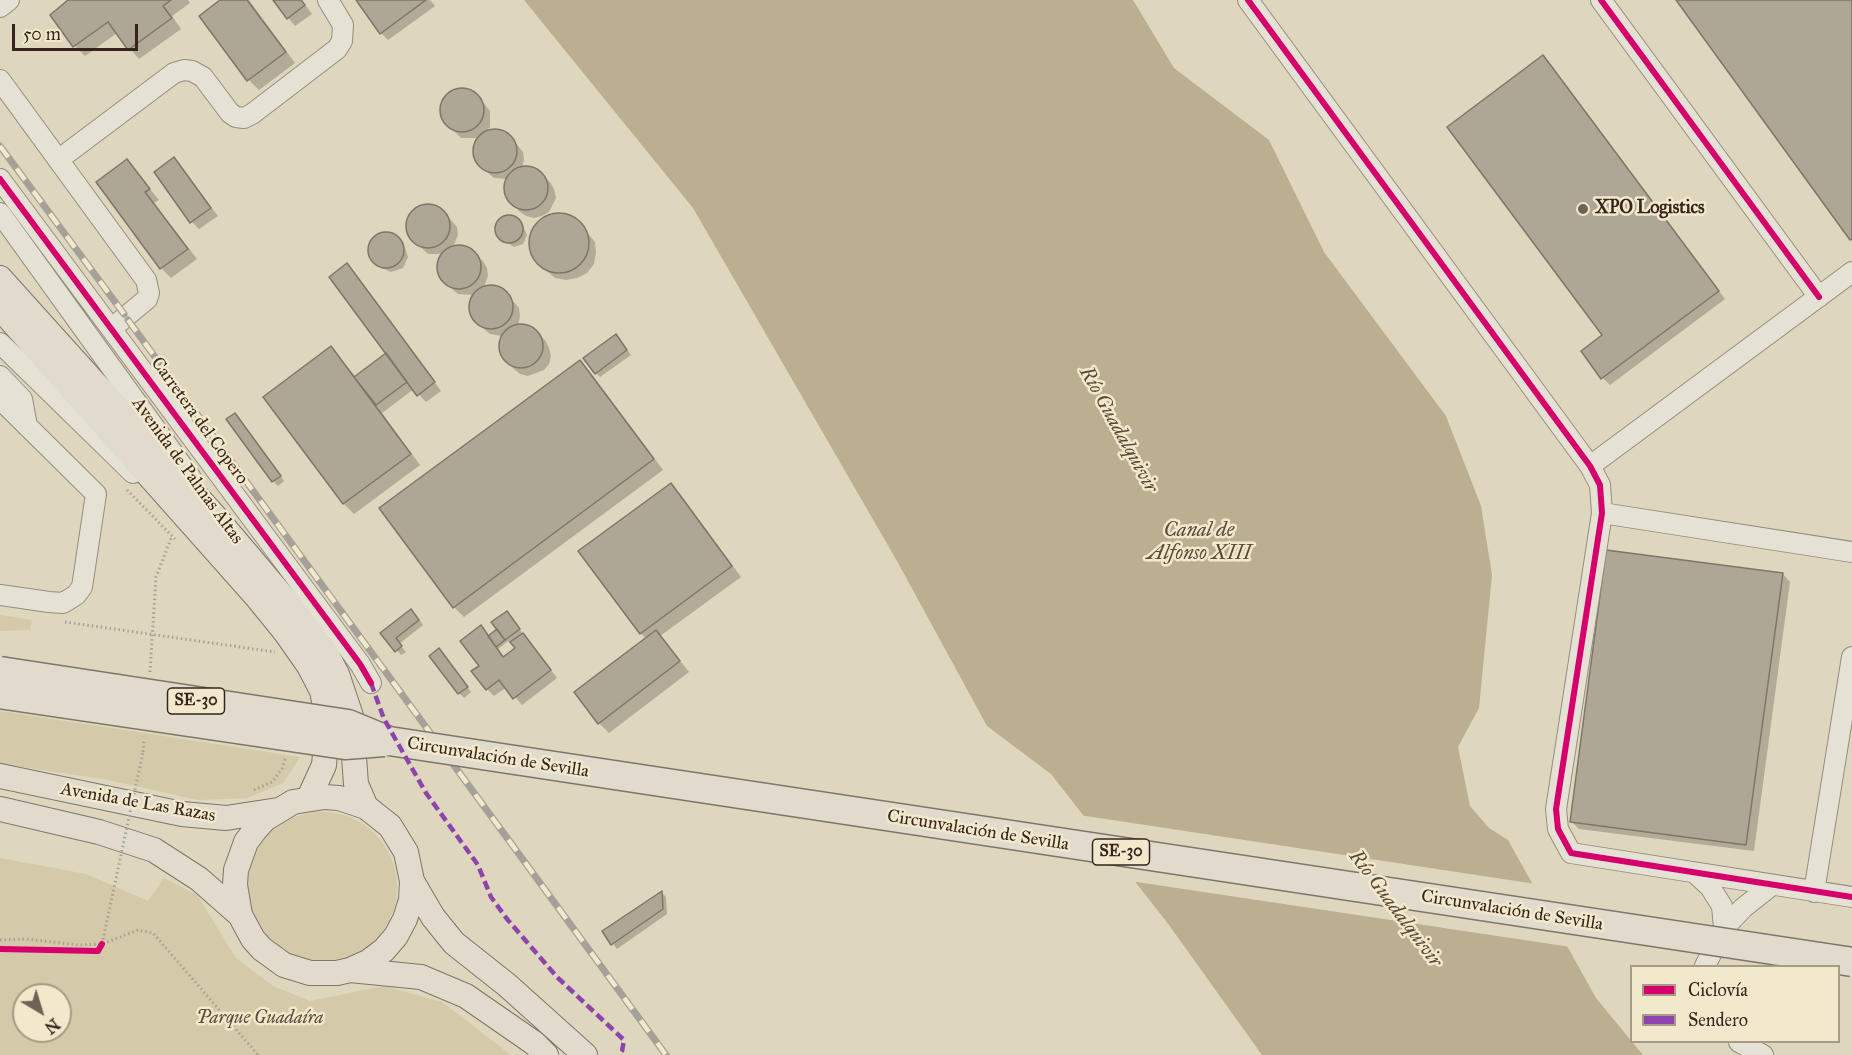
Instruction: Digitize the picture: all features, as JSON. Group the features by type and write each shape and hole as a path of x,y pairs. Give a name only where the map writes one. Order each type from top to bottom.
{"highway":[{"name":"Circunvalación de Sevilla","path":"0,671 348,724 389,741"},
{"name":"Circunvalación de Sevilla","path":"0,694 345,745 389,741 1852,962"}],"main road":[{"path":"0,278 218,520"},
{"path":"0,308 213,549"},
{"name":"Avenida de Palmas Altas","path":"218,520 289,604 326,653 341,685 351,716 356,784 366,807"},
{"name":"Avenida de Palmas Altas","path":"213,549 286,633 309,666 322,691 328,721 324,765 309,798"},
{"name":"Avenida de Las Razas","path":"0,776 182,814 226,818 278,810"},
{"path":"351,970 368,962 384,950 396,936 411,900 410,866 399,838 379,816 366,807 339,798 309,798 293,802 265,819 255,830 240,856 235,885 240,915 257,944 272,958 284,965 310,973 324,974 351,970 422,977 466,996 534,1043 546,1055"},
{"name":"Avenida de Las Razas","path":"0,809 99,832 154,850 199,879 240,915"},
{"path":"412,881 433,917 454,943 507,985 585,1055"}],"street":[{"path":"0,7 9,0"},
{"path":"58,160 174,73 183,70 192,71 202,77 230,113 236,117 244,118 252,114 337,49 342,41 343,25 328,0"},
{"path":"1248,0 1590,466 1600,485 1602,513 1556,809 1558,829 1571,853 1852,897"},
{"path":"1601,0 1819,297"},
{"path":"0,80 146,280 149,293 147,299 112,328"},
{"name":"Carretera del Copero","path":"0,179 360,664 371,683"},
{"name":"Avenida de Palmas Altas","path":"0,213 175,454 218,520"},
{"path":"1590,466 1852,272"},
{"name":"Avenida de Palmas Altas","path":"0,343 213,549"},
{"path":"0,376 22,399 27,426"},
{"path":"0,399 96,494 82,587 76,596 63,603 0,595"},
{"path":"1602,513 1852,552"},
{"path":"1814,892 1852,657"},
{"path":"1696,874 1710,887 1722,906 1724,928"},
{"path":"1706,965 1724,928 1743,908 1772,885"},
{"path":"1742,1043 1763,1055"}],"path":[{"path":"123,486 180,543"},
{"path":"149,682 156,577 172,536"},
{"path":"59,621 277,653 270,644"},
{"path":"54,950 98,951 102,944 143,752 145,728"},
{"path":"254,790 272,782 282,769"},
{"path":"0,940 26,939 79,945 102,944 138,930 153,933 258,1055"}],"green space":[{"path":"0,615 32,620 30,630 0,631"},
{"path":"0,711 300,757 283,783 247,798 198,800 104,779 0,764"},
{"path":"322,812 337,813 351,818 375,834 391,858 396,872 396,902 391,916 375,940 351,956 337,961 322,962 307,961 293,956 269,940 253,916 248,902 247,887 248,872 253,858 269,834 293,818 307,813"},
{"name":"Parque Guadaíra","path":"0,858 86,874 148,901 164,878 197,895 236,958 273,986 310,1001 384,986 442,1002 511,1055 0,1055"}],"water":[{"name":"Canal de Alfonso XIII","path":"524,0 1133,0 1174,68 1269,140 1324,252 1446,416 1481,506 1492,575 1479,708 1458,747 1470,806 1489,828 1508,840 1596,998 1630,1039 1630,1043 1633,1043 1643,1055 1262,1055 1169,925 1051,774 987,726 897,561 693,208"}],"pier":[{"path":"1079,815 1536,884 1571,947 1130,881"}],"building":[{"path":"68,0 171,0 163,6 172,18 128,50 108,22 73,47 50,15"},
{"path":"220,0 247,0 286,52 247,81 199,16"},
{"path":"273,0 301,0 305,5 287,19"},
{"path":"356,0 426,0 380,34"},
{"path":"1676,0 1852,0 1852,239 1850,240"},
{"name":"XPO Logistics","path":"1543,55 1719,291 1601,379 1581,351 1602,335 1447,127"},
{"path":"462,88 471,89 478,94 483,101 483,119 478,126 471,131 462,132 453,131 446,126 441,119 440,110 441,101 446,94 453,89"},
{"path":"495,129 504,130 511,135 516,142 516,160 511,167 504,172 495,173 486,172 479,167 474,160 473,151 474,142 479,135 486,130"},
{"path":"174,157 211,208 190,223 154,172"},
{"path":"127,159 150,189 145,192 188,249 160,269 96,182"},
{"path":"526,166 535,167 542,172 547,179 547,197 542,204 535,209 526,210 517,209 510,204 505,197 504,188 505,179 510,172 517,167"},
{"path":"428,204 437,205 444,210 449,217 449,235 444,242 437,247 428,248 419,247 412,242 407,235 406,226 407,217 412,210 419,205"},
{"path":"559,213 576,218 584,226 589,243 584,260 576,268 559,273 542,268 534,260 529,243 534,226 542,218"},
{"path":"509,215 519,219 523,229 519,239 509,243 499,239 495,229 499,219"},
{"path":"386,232 398,238 404,250 398,262 386,268 374,262 368,250 374,238"},
{"path":"459,245 468,246 475,251 480,258 480,276 475,283 468,288 459,289 450,288 443,283 438,276 437,267 438,258 443,251 450,246"},
{"path":"347,263 435,382 417,396 329,277"},
{"path":"491,285 500,286 507,291 512,298 512,316 507,323 500,328 491,329 482,328 475,323 470,316 469,307 470,298 475,291 482,286"},
{"path":"521,324 530,325 537,330 542,337 542,355 537,362 530,367 521,368 512,367 505,362 500,355 499,346 500,337 505,330 512,325"},
{"path":"616,334 627,350 595,374 583,358"},
{"path":"331,346 411,454 343,504 263,397"},
{"path":"386,353 407,382 376,405 354,377"},
{"path":"580,360 654,459 453,608 379,508"},
{"path":"235,413 281,476 272,482 226,419"},
{"path":"671,483 732,566 640,634 578,551"},
{"path":"1606,550 1783,573 1746,845 1570,822"},
{"path":"411,609 419,620 396,638 402,646 395,652 380,633"},
{"path":"507,611 520,629 505,640 491,622"},
{"path":"481,625 503,657 515,648 510,642 523,633 551,670 513,699 499,680 486,690 471,671 479,666 460,641"},
{"path":"497,629 505,640 496,647 488,636"},
{"path":"656,630 680,661 598,724 574,692"},
{"path":"439,648 468,687 458,694 429,656"},
{"path":"662,891 663,909 611,945 602,931"}],"railway":[{"path":"0,146 124,314"},
{"path":"128,320 666,1055"}],"marked path":[{"path":"371,683 384,719 426,793 478,865 491,897 557,977 624,1040 619,1055"}],"cycle path":[{"path":"1248,0 1590,466 1600,485 1602,513 1556,809 1558,829 1571,853 1852,897"},
{"path":"1601,0 1819,297"},
{"path":"0,179 360,664 371,683"},
{"path":"0,949 98,951 102,944"}],"place":[{"name":"XPO Logistics","path":"1583,209"}],"water label":[{"name":"Río Guadalquivir","path":"1118,430"},
{"name":"Río Guadalquivir","path":"1395,909"}]}
